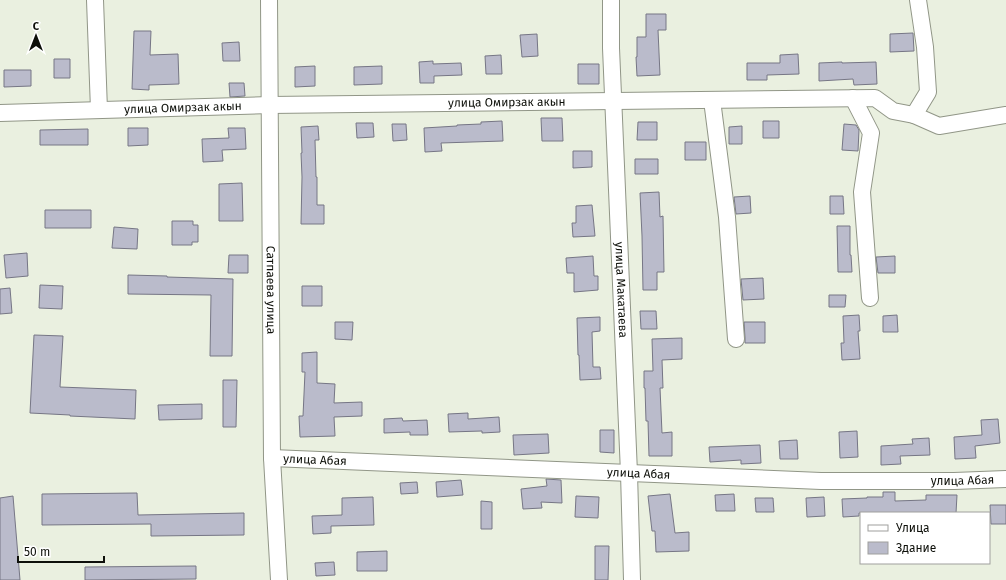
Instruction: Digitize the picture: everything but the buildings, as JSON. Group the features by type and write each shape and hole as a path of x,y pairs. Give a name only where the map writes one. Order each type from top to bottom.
{"street":[{"path":"95,0 98,110"},
{"name":"Сатпаева улица","path":"269,0 272,458 279,580"},
{"name":"улица Макатаева","path":"611,0 611,48 629,473 632,580"},
{"path":"914,115 928,92 925,47 918,0"},
{"path":"853,98 871,133 862,192 870,298"},
{"name":"улица Омирзак акын","path":"0,113 270,106 875,98 893,111 914,115 939,126 1006,115"},
{"path":"712,100 727,217 736,339"},
{"name":"улица Абая","path":"272,458 821,481 946,481 1006,479"}]}
